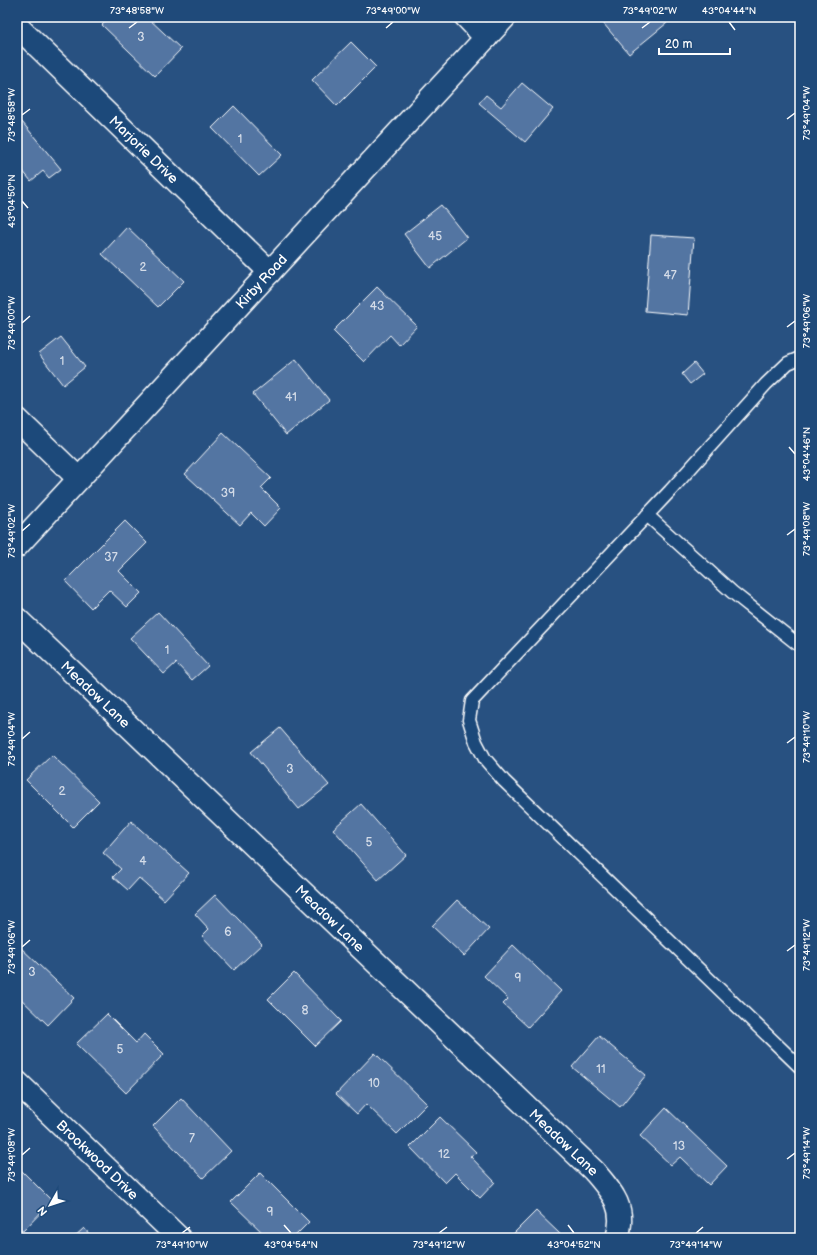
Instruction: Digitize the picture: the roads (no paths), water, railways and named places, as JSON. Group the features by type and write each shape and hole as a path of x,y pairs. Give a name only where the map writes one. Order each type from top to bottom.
{"street":[{"path":"466,17 486,38"},
{"name":"Kirby Road","path":"17,546 78,478 505,17"},
{"name":"Marjorie Drive","path":"17,26 270,272"},
{"path":"17,419 78,478"},
{"name":"Meadow Lane","path":"17,619 594,1171 608,1187 619,1206 618,1234"},
{"name":"Brookwood Drive","path":"17,1082 179,1238"}],"lane":[{"path":"800,358 788,363 766,384 647,515 472,701 469,720 476,742 485,759 504,781 800,1067"},
{"path":"647,515 732,592 800,646"}]}
